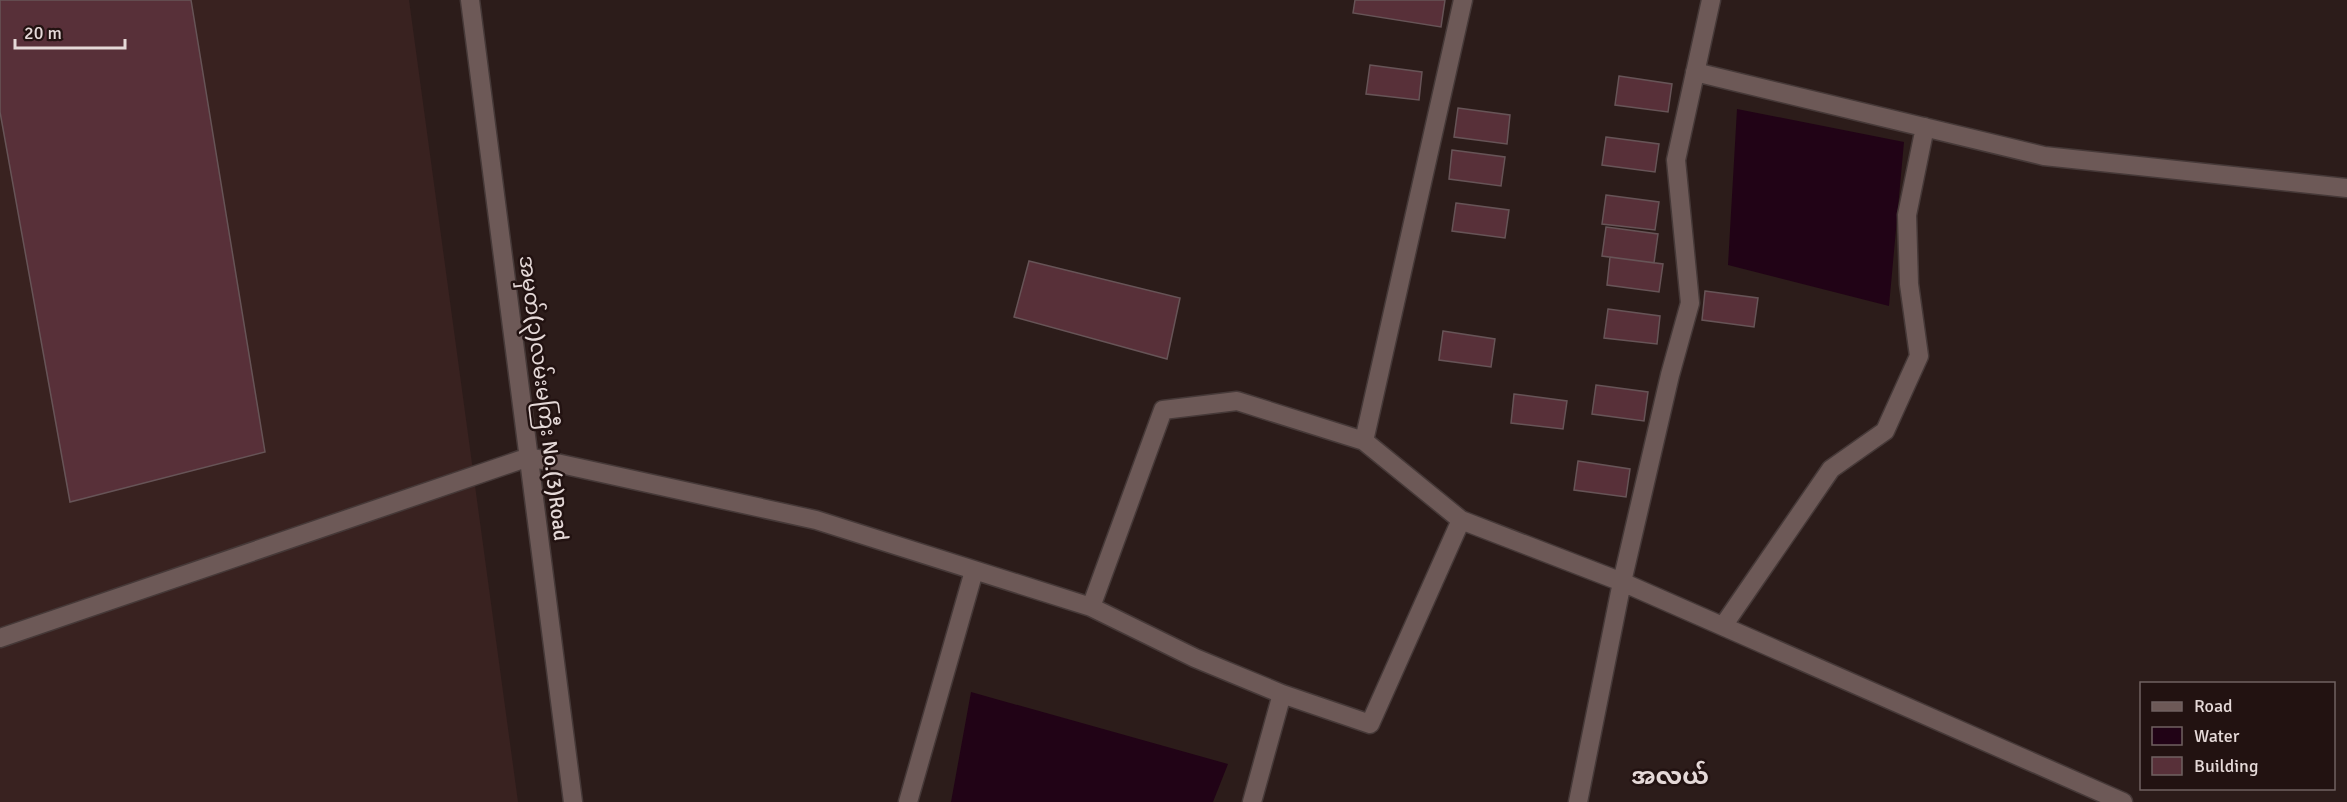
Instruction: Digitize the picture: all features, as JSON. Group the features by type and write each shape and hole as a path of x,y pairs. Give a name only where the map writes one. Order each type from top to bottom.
{"street":[{"name":"အမှတ်(၃)လမ်းမကြီး No.(3)Road","path":"470,0 573,802"},
{"path":"1364,441 1463,0"},
{"path":"1578,802 1622,582 1670,375 1690,303 1676,160 1711,0"},
{"path":"1695,72 2044,156 2347,188"},
{"path":"1722,626 1831,469 1885,431 1919,356 1909,284 1907,215 1925,127"},
{"path":"1091,608 1163,410 1237,401 1364,441 1461,519 1622,582 2123,802"},
{"path":"0,638 529,458 816,520 1091,608 1195,658 1282,694 1370,724 1461,519"},
{"path":"908,802 974,570"},
{"path":"1252,802 1282,694"}],"shaded area":[{"path":"0,0 409,0 518,802 0,802"}],"water":[{"path":"1737,109 1904,142 1889,306 1728,265"},
{"path":"971,692 1228,764 1213,802 951,802"}],"building":[{"path":"0,0 191,0 265,452 70,502 0,112"},
{"path":"1355,0 1445,0 1441,27 1353,13"},
{"path":"1370,65 1422,72 1419,100 1366,94"},
{"path":"1619,76 1672,84 1668,112 1615,105"},
{"path":"1458,108 1510,115 1507,144 1454,137"},
{"path":"1606,137 1659,144 1655,172 1602,165"},
{"path":"1452,150 1505,157 1501,186 1449,179"},
{"path":"1606,195 1659,202 1655,230 1602,224"},
{"path":"1456,203 1509,210 1505,238 1452,231"},
{"path":"1606,227 1658,234 1654,263 1602,256"},
{"path":"1610,257 1663,264 1659,292 1607,285"},
{"path":"1029,261 1180,298 1167,359 1014,317"},
{"path":"1705,291 1758,298 1754,327 1702,320"},
{"path":"1608,309 1660,316 1657,344 1604,338"},
{"path":"1443,331 1495,339 1491,367 1439,360"},
{"path":"1596,385 1648,392 1644,421 1592,414"},
{"path":"1514,394 1567,401 1563,429 1511,423"},
{"path":"1578,461 1630,469 1626,497 1574,490"}],"district":[{"name":"အလယ်","path":"1670,776"}]}
